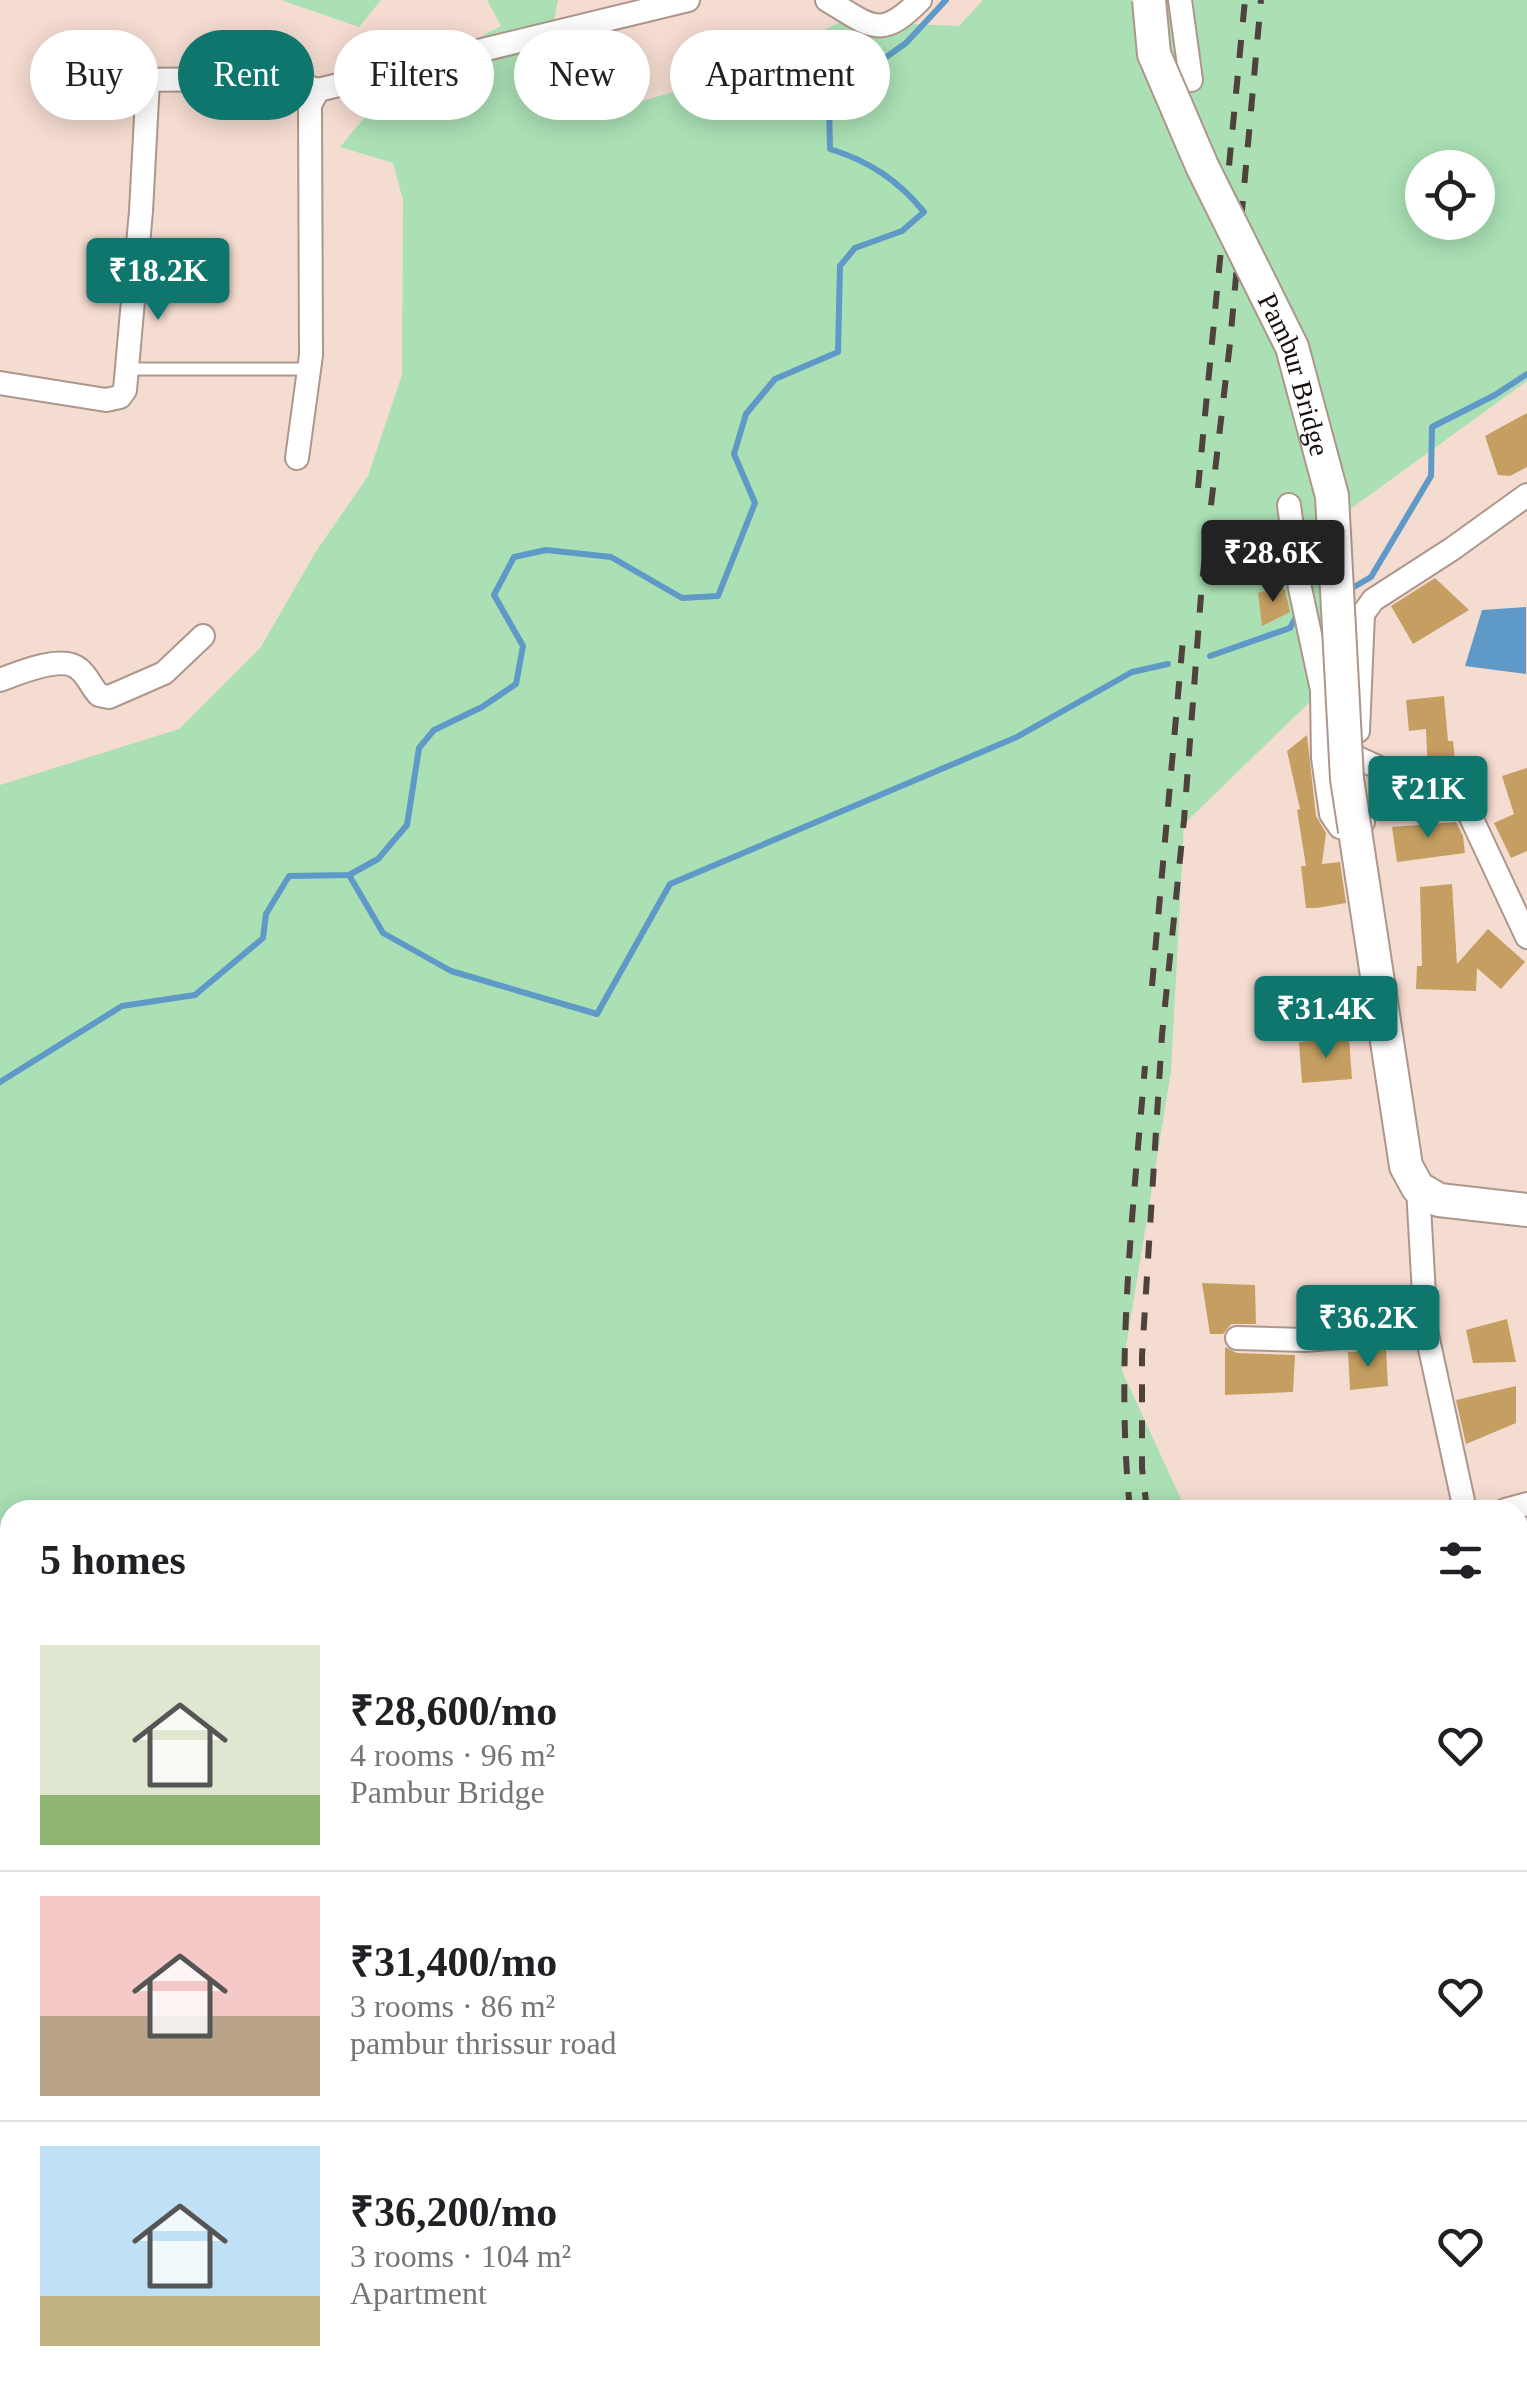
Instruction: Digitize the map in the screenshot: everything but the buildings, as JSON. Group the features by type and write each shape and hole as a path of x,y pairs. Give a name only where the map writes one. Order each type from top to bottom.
{"main road":[{"name":"Pambur Bridge","path":"1149,0 1154,54 1202,166 1292,347 1332,496 1347,779 1406,1166 1418,1188"},
{"path":"1418,1188 1439,1200 1527,1210"}],"street":[{"path":"158,80 282,79 318,90 653,4 688,0"},
{"path":"826,0 860,20 886,26 899,22 920,0"},
{"path":"1180,0 1191,80"},
{"path":"297,458 310,369 310,105 318,90"},
{"path":"0,383 113,400 125,390 145,120"},
{"path":"1289,505 1300,588 1322,690 1323,758 1331,814 1340,828 1355,831 1366,814 1358,758 1363,614 1373,600 1527,495"},
{"path":"0,680 40,666 70,664 79,668 99,694 109,696 164,673 203,636"},
{"path":"1358,758 1458,804 1469,813 1527,936"},
{"path":"1418,1188 1426,1330 1463,1500"},
{"path":"1237,1338 1305,1340 1426,1330"}],"lane":[{"path":"128,369 310,369"}],"green space":[{"path":"281,0 381,0 359,27"},
{"path":"487,0 558,0 552,30 514,30 514,120 650,120 650,99 670,93 670,120 890,120 890,30 824,30 843,21 959,26 983,0 1527,0 1527,381 1342,515 1356,657 1184,824 1171,1072 1122,1371 1181,1500 0,1500 0,785 179,729 261,647 315,553 368,476 402,375 403,200 393,163 340,147 362,120 494,120 493,30 501,26"}],"water":[{"path":"1526,607 1526,674 1465,666 1482,610"}],"waterway":[{"path":"0,1082 122,1006 195,995 263,938 266,914 289,876 349,875 378,859 407,825 419,748 434,730 482,707 516,684 523,646 494,595 514,557 546,550 611,557 682,598 718,596 755,503 734,454 746,414 775,379 838,352 840,266 855,248 902,231 924,212 882,173 830,149 829,102 906,43 946,0"},
{"path":"1354,587 1371,577 1431,476 1432,427 1527,374"},
{"path":"1210,656 1290,628 1299,612"},
{"path":"349,875 383,933 451,971 597,1014 670,884 1017,737 1132,672 1168,664"}],"railway":[{"path":"1198,488 1245,0"},
{"path":"1146,1500 1142,1356 1162,1035 1184,820 1202,582 1230,343 1261,0"},
{"path":"1152,986 1184,628"},
{"path":"1129,1500 1125,1343 1145,1066"}]}
